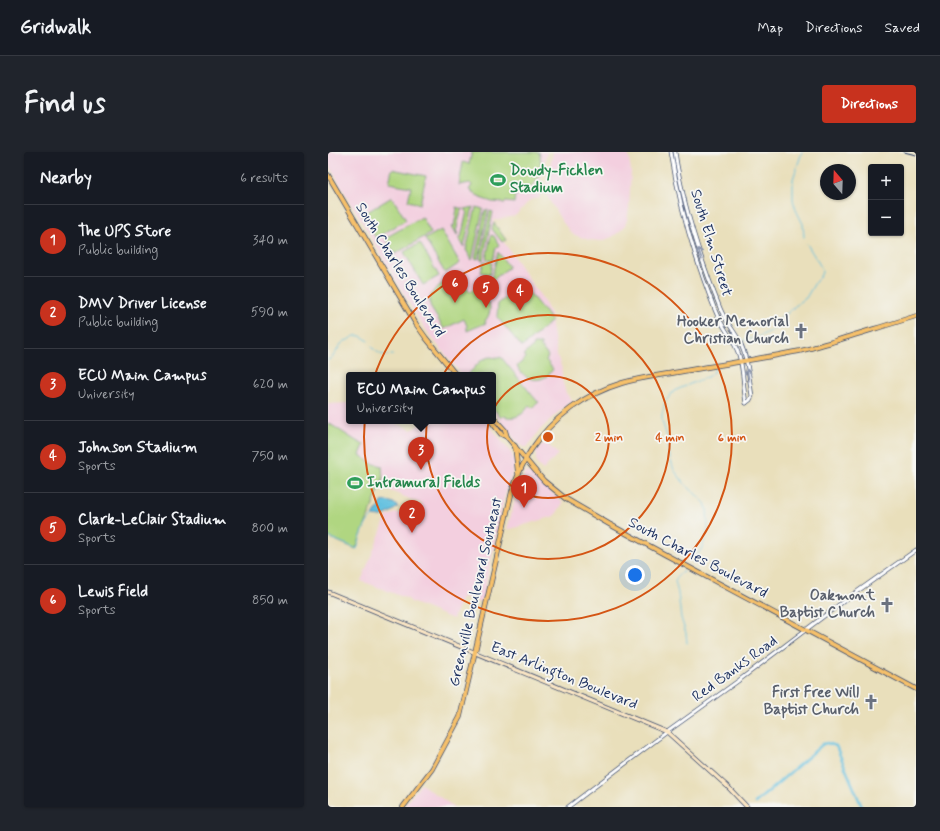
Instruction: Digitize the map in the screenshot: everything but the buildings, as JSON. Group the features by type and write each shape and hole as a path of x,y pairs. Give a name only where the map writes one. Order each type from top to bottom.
{"main road":[{"name":"South Charles Boulevard","path":"328,175 416,324 454,372"},
{"name":"Greenville Boulevard Southeast","path":"403,807 432,769 460,717 476,652 509,499 531,450 540,438 564,413 580,402 607,388 635,379 797,352 916,316"},
{"name":"South Charles Boulevard","path":"496,420 505,430 507,437"},
{"name":"South Charles Boulevard","path":"493,424 501,434 507,437 544,481 565,498 640,541 916,689"},
{"path":"515,446 519,474"},
{"name":"East Arlington Boulevard","path":"328,592 667,732 747,807"}],"street":[{"name":"South Elm Street","path":"671,152 676,184 694,253 715,311 722,326 736,346 746,403 752,396 746,361 739,340 724,319 699,251 690,223 675,152"},
{"name":"Red Banks Road","path":"568,807 848,598 916,550"}],"shaded area":[{"path":"328,152 547,152 539,187 540,198 530,200 515,216 494,220 493,226 544,301 550,313 557,355 562,369 562,380 566,393 574,403 569,403 555,415 540,430 527,447 523,447 519,444 496,416 496,372 460,372 432,338 419,320 328,164"},
{"path":"553,152 628,152 631,171 629,208 627,220 624,227 619,232 602,241 589,240 572,234 561,220 547,196 546,182"},
{"path":"346,403 346,424 397,424 412,430 420,424 488,424 512,454 515,462 514,468 504,499 482,602 462,598 453,619 411,602 408,599 361,581 387,516 396,513 418,514 422,504 381,487 356,549 328,537 328,404"},
{"path":"545,442 558,454 543,470 536,463 536,452"},
{"path":"526,472 531,474 563,503 555,516 507,530 516,495"},
{"path":"421,784 424,786 454,807 403,807"}],"green space":[{"name":"Dowdy-Ficklen Stadium","path":"472,152 539,152 541,167 537,180 528,189 515,195 514,203 492,202 480,198 481,197 469,190 472,185 470,183 459,185 463,162 469,164"},
{"path":"392,169 426,176 420,204 408,201 411,187 389,183"},
{"path":"392,197 406,220 376,238 362,215"},
{"path":"456,207 463,209 461,210 456,232 458,233 457,235 452,226 454,226 457,209"},
{"path":"473,207 464,247 459,238 461,238 467,211 465,211 465,209"},
{"path":"476,207 483,209 472,260 466,250"},
{"path":"485,210 488,210 478,259 475,258"},
{"path":"490,211 493,212 483,260 480,259"},
{"path":"422,217 431,233 395,254 385,238"},
{"path":"494,223 506,240 502,242 492,229"},
{"path":"441,230 460,263 445,273 425,239"},
{"path":"491,235 494,236 499,245 496,248 492,261 486,259"},
{"path":"420,243 439,276 423,285 404,252"},
{"path":"498,252 509,267 488,284 486,282 492,276"},
{"path":"484,261 492,263 490,275 481,272"},
{"path":"458,275 470,292 478,285 481,290 480,291 490,305 489,314 485,321 486,323 467,331 467,326 464,319 444,329 431,308 430,302 431,296 438,287"},
{"path":"522,284 552,321 522,347 497,317 498,304"},
{"path":"534,344 541,344 541,347 548,356 546,360 553,369 544,378 534,380 520,371 517,366 526,358 524,354 533,347"},
{"path":"501,357 539,402 532,408 529,405 525,412 519,416 503,416 501,418 496,412 496,372 470,372 486,358"},
{"name":"Intramural Fields","path":"328,423 364,445 360,455 371,463 382,466 383,479 356,549 328,537"}],"water":[{"path":"386,501 393,503 398,507 383,516 373,516 382,502"}],"waterway":[{"path":"802,152 793,179 793,200 803,224 804,237"},
{"path":"744,340 756,338 774,329 781,317 806,298 820,277 822,272 821,267 807,244"},
{"path":"328,360 334,355 343,342 353,337 360,336 368,341"},
{"path":"372,347 381,354 387,356 393,355"},
{"path":"692,562 701,550 706,537 708,528 707,509 705,503 684,483 674,470 670,458 668,440 662,421 662,415 665,402 674,391 709,376 717,367"},
{"path":"328,537 357,549 367,522 373,516"},
{"path":"683,571 675,581 687,643"},
{"path":"755,803 823,744 827,743 836,746 862,807"}],"railway":[{"path":"904,152 916,155"}],"place":[{"name":"Dowdy-Ficklen Stadium","path":"498,180"},
{"name":"Lewis Field","path":"455,303"},
{"name":"Clark-LeClair Stadium","path":"486,308"},
{"name":"Johnson Stadium","path":"520,311"},
{"name":"Hooker Memorial Christian Church","path":"801,331"},
{"name":"ECU Main Campus","path":"421,470"},
{"name":"Intramural Fields","path":"355,483"},
{"name":"The UPS Store","path":"524,508"},
{"name":"DMV Driver License","path":"412,533"},
{"name":"Oakmont Baptist Church","path":"887,605"},
{"name":"First Free Will Baptist Church","path":"871,702"}]}
